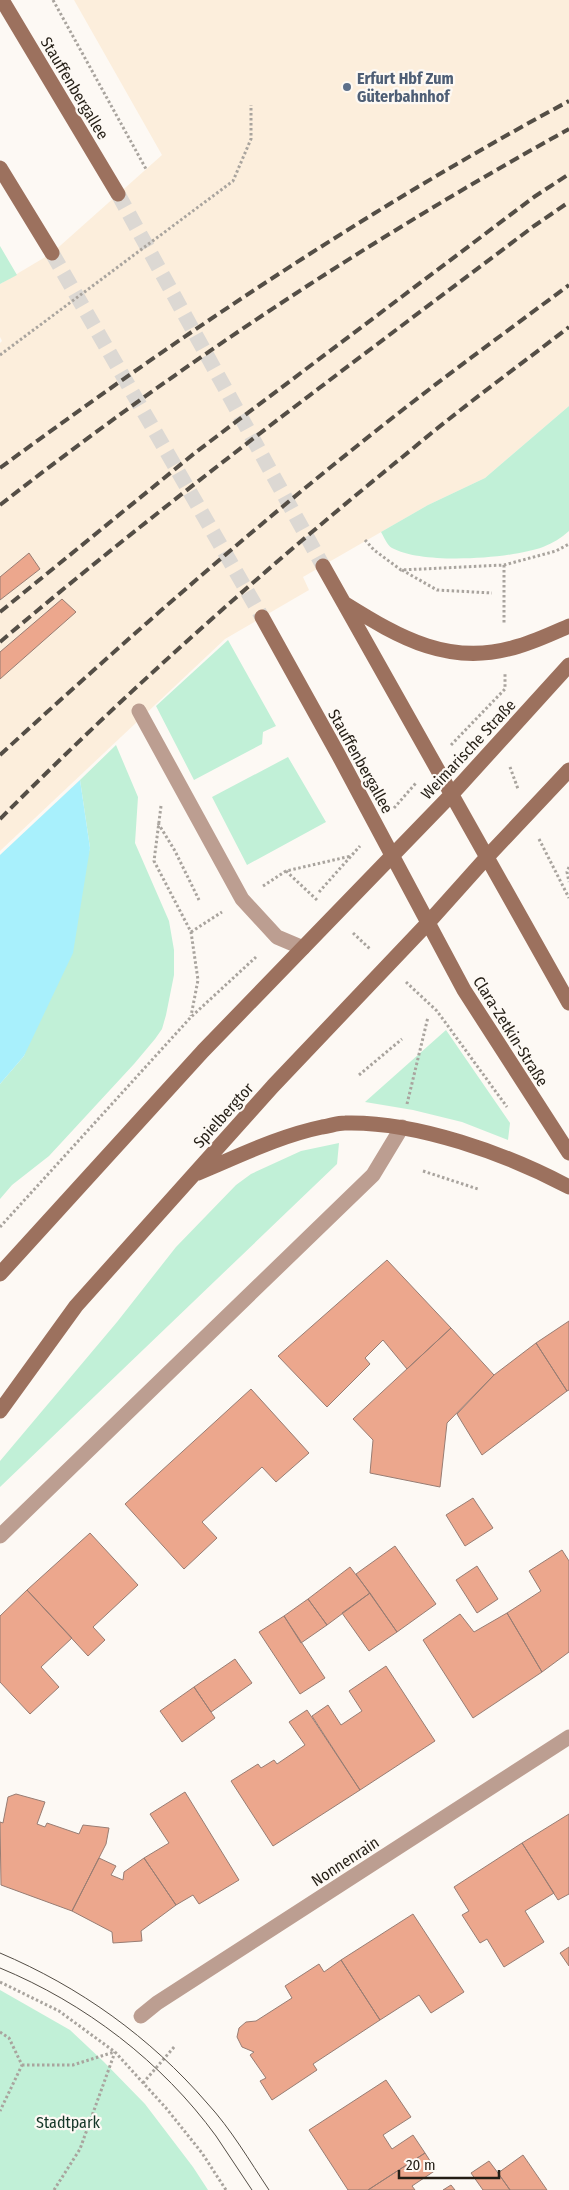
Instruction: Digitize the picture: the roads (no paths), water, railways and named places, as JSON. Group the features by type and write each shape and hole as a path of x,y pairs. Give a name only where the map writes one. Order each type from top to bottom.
{"main road":[{"name":"Stauffenbergallee","path":"2,0 118,194"},
{"path":"0,168 52,253"},
{"path":"323,566 569,1003"},
{"path":"342,602 401,637 429,648 450,653 480,654 505,650 569,626"},
{"name":"Stauffenbergallee","path":"262,617 377,827 427,924"},
{"name":"Weimarische Straße","path":"392,856 452,794 569,665"},
{"path":"487,856 569,770"},
{"path":"0,1274 203,1050 392,856"},
{"name":"Spielbergtor","path":"0,1410 76,1306 273,1086 388,966 487,856"},
{"name":"Clara-Zetkin-Straße","path":"427,924 464,990 569,1154"},
{"path":"193,1176 252,1150 300,1132 344,1123 402,1127 479,1148 538,1170 569,1187"}],"street":[{"path":"139,711 242,899 277,937 303,948"},
{"path":"0,1536 372,1175 402,1127"},
{"name":"Nonnenrain","path":"141,2016 165,1998 569,1737"}],"water":[{"path":"80,780 90,848 73,953 24,1056 0,1084 0,855"}],"tunnel":[{"path":"118,194 323,566"},
{"path":"52,253 262,617"}],"tram line":[{"path":"0,1953 30,1966 86,1998 162,2056 224,2123 269,2190"},
{"path":"0,1968 62,1999 120,2037 171,2083 195,2109 216,2136 252,2190"}],"railway":[{"path":"0,468 138,369 278,274 422,185 569,101"},
{"path":"0,505 136,403 277,306 421,214 569,129"},
{"path":"0,612 196,452 534,197 569,174"},
{"path":"0,642 264,430 534,226 569,202"},
{"path":"0,755 149,621 301,491 425,392 569,285"},
{"path":"0,819 149,675 252,583 430,434 569,327"}],"place":[{"name":"Erfurt Hbf Zum Güterbahnhof","path":"347,87"}],"park label":[{"name":"Stadtpark","path":"68,2122"}]}
